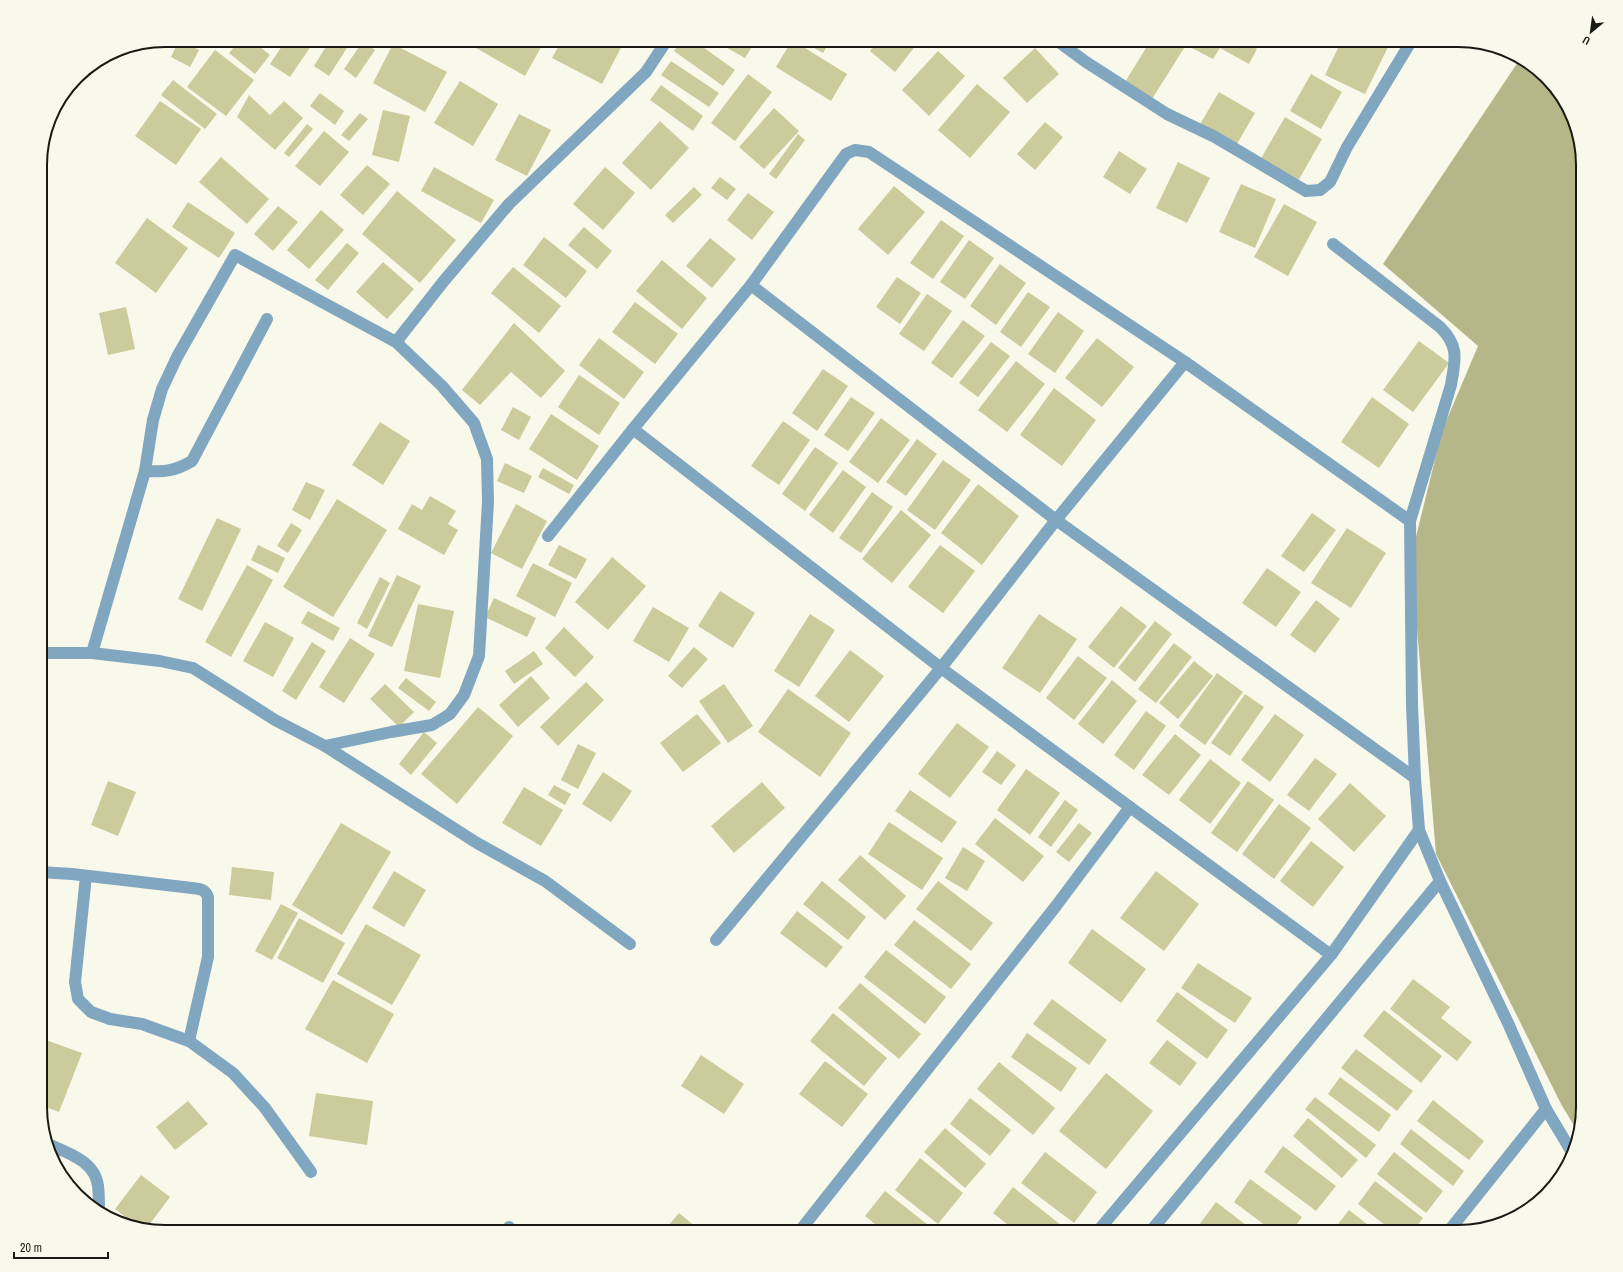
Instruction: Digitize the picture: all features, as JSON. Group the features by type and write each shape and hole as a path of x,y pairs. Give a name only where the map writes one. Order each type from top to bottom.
{"street":[{"path":"396,342 443,282 509,204 646,72 662,47"},
{"path":"1066,47 1086,62 1167,114 1215,137 1306,191 1320,190 1330,182 1347,147 1408,47"},
{"path":"548,536 751,285 846,154 855,150 869,152 1185,362 1410,521"},
{"path":"1333,244 1440,327 1452,341 1454,363 1451,385 1410,521 1415,778 1419,830 1440,881 1508,1023 1546,1109 1569,1148"},
{"path":"92,653 146,471 153,420 162,389 177,357 235,255 396,342 442,386 474,423 487,459 488,502 480,656 464,695 450,714 432,725 325,746"},
{"path":"751,285 1056,520 1415,778"},
{"path":"146,471 166,472 182,467 192,461 267,319"},
{"path":"716,940 940,668 1056,520 1185,362"},
{"path":"633,429 940,668 1331,955"},
{"path":"47,653 92,653 160,661 193,668 274,720 325,746 477,843 545,881 630,944"},
{"path":"805,1225 1056,906 1130,806"},
{"path":"1103,1225 1331,955 1419,830"},
{"path":"47,873 192,888 204,890 207,893 208,957 189,1041"},
{"path":"86,876 75,982 78,999 91,1012 110,1019 142,1024 189,1041 233,1073 265,1108 311,1172"},
{"path":"1156,1225 1440,881"},
{"path":"1454,1225 1546,1109"},
{"path":"54,1147 80,1159 91,1168 98,1184 99,1205"}],"green space":[{"path":"1517,63 1530,71 1547,87 1564,113 1574,142 1576,165 1576,1107 1574,1126 1561,1104 1436,854 1411,557 1442,431 1478,346 1383,264"}],"building":[{"path":"176,47 193,47 199,50 190,67 171,57"},
{"path":"234,47 260,47 270,55 255,74 229,53"},
{"path":"281,47 310,47 290,77 270,64"},
{"path":"326,47 348,47 329,76 314,66"},
{"path":"359,47 371,47 375,50 356,78 344,69"},
{"path":"391,47 399,47 447,72 425,112 373,83"},
{"path":"474,47 541,47 525,76"},
{"path":"558,47 621,47 602,84 552,58"},
{"path":"677,47 703,47 735,70 723,86 674,51"},
{"path":"725,47 752,47 745,58"},
{"path":"788,47 803,47 847,74 831,101 776,67"},
{"path":"812,47 827,47 823,53"},
{"path":"873,47 915,47 895,72 870,51"},
{"path":"1147,47 1185,47 1152,99 1125,82"},
{"path":"1190,47 1254,47 1257,49 1249,64 1220,48 1213,59"},
{"path":"1339,47 1388,47 1365,94 1325,75"},
{"path":"1035,48 1059,74 1027,103 1003,78"},
{"path":"215,50 254,80 226,116 187,87"},
{"path":"938,51 965,76 929,116 902,90"},
{"path":"671,61 719,93 709,107 661,75"},
{"path":"748,74 772,92 735,141 711,123"},
{"path":"1311,74 1342,92 1321,129 1290,111"},
{"path":"173,80 217,114 205,129 161,95"},
{"path":"460,81 498,104 473,146 434,123"},
{"path":"977,84 1010,112 970,158 938,130"},
{"path":"661,85 703,116 693,131 650,100"},
{"path":"1219,92 1255,113 1235,147 1199,126"},
{"path":"320,93 344,111 335,125 310,106"},
{"path":"249,95 270,115 284,101 303,118 275,150 237,117"},
{"path":"160,101 201,129 176,165 135,136"},
{"path":"774,108 799,131 764,169 739,147"},
{"path":"383,110 410,116 399,162 372,155"},
{"path":"360,113 368,119 349,141 341,135"},
{"path":"519,114 551,130 527,176 495,160"},
{"path":"1285,117 1322,139 1298,181 1260,160"},
{"path":"660,121 689,148 651,190 622,163"},
{"path":"1045,122 1063,137 1035,170 1017,154"},
{"path":"307,124 313,129 289,157 284,153"},
{"path":"324,131 349,152 320,186 295,166"},
{"path":"798,134 805,140 776,179 769,174"},
{"path":"1119,151 1147,169 1130,194 1103,177"},
{"path":"221,157 269,199 247,224 199,182"},
{"path":"1178,162 1210,178 1187,223 1156,208"},
{"path":"367,165 390,184 363,215 340,195"},
{"path":"434,167 494,200 481,223 421,191"},
{"path":"605,167 635,193 603,230 573,204"},
{"path":"720,177 736,189 727,200 711,188"},
{"path":"1241,184 1276,199 1255,248 1219,232"},
{"path":"894,186 925,212 888,255 858,229"},
{"path":"694,187 702,195 673,223 665,215"},
{"path":"397,191 456,240 420,283 362,234"},
{"path":"748,193 774,212 752,240 727,220"},
{"path":"188,202 235,233 219,258 172,227"},
{"path":"1284,204 1317,222 1288,276 1254,257"},
{"path":"278,206 298,222 273,251 254,234"},
{"path":"321,210 344,230 309,269 287,250"},
{"path":"147,218 188,248 156,293 115,263"},
{"path":"941,220 964,236 933,279 910,263"},
{"path":"584,227 612,251 597,269 568,245"},
{"path":"544,237 587,271 566,298 523,265"},
{"path":"710,238 736,259 712,288 686,266"},
{"path":"969,240 994,258 965,299 940,282"},
{"path":"347,243 359,253 328,290 315,280"},
{"path":"662,260 707,298 682,329 636,291"},
{"path":"383,262 414,289 387,319 356,292"},
{"path":"1000,264 1026,283 996,325 970,306"},
{"path":"513,267 561,306 539,333 491,293"},
{"path":"897,277 921,293 900,324 876,307"},
{"path":"1028,292 1050,307 1021,347 1000,332"},
{"path":"927,294 952,311 924,351 899,334"},
{"path":"635,302 678,334 655,364 612,332"},
{"path":"126,307 135,349 108,355 99,313"},
{"path":"1058,312 1084,331 1055,373 1028,354"},
{"path":"963,320 985,336 952,378 931,363"},
{"path":"514,323 565,371 541,398 511,372 480,405 462,390"},
{"path":"599,338 644,372 624,399 579,365"},
{"path":"1097,338 1134,367 1102,407 1065,378"},
{"path":"1419,341 1449,363 1413,412 1383,390"},
{"path":"991,342 1010,356 978,397 959,383"},
{"path":"1016,361 1045,384 1007,432 978,410"},
{"path":"823,369 848,386 817,431 792,413"},
{"path":"579,375 620,403 599,435 558,407"},
{"path":"1054,388 1096,420 1062,466 1020,435"},
{"path":"851,397 875,413 848,451 824,435"},
{"path":"1372,397 1409,424 1379,468 1341,442"},
{"path":"513,407 531,417 519,440 501,430"},
{"path":"551,414 599,446 577,480 529,449"},
{"path":"881,418 910,440 878,483 849,462"},
{"path":"783,421 810,440 779,485 751,466"},
{"path":"380,422 410,441 383,485 352,465"},
{"path":"917,439 937,454 906,496 886,482"},
{"path":"815,447 838,463 805,511 782,494"},
{"path":"943,460 971,480 935,530 907,510"},
{"path":"505,463 532,476 524,493 497,481"},
{"path":"543,468 574,485 569,494 538,477"},
{"path":"843,470 866,487 833,533 809,515"},
{"path":"306,482 325,490 310,520 292,510"},
{"path":"978,484 1019,516 982,565 941,533"},
{"path":"872,492 893,507 861,553 839,538"},
{"path":"430,496 456,511 448,524 458,530 444,555 398,529 412,504 422,510"},
{"path":"337,499 387,530 333,617 283,587"},
{"path":"516,504 547,521 522,569 491,553"},
{"path":"901,510 931,535 892,583 862,559"},
{"path":"1312,513 1336,530 1304,572 1281,556"},
{"path":"217,518 241,529 202,611 178,599"},
{"path":"291,523 302,530 288,553 277,546"},
{"path":"1347,528 1386,553 1351,608 1311,583"},
{"path":"258,545 285,558 278,573 251,560"},
{"path":"559,545 587,559 576,579 548,565"},
{"path":"940,545 975,571 943,613 908,587"},
{"path":"612,557 646,586 608,630 575,602"},
{"path":"533,563 572,583 555,617 516,596"},
{"path":"247,565 273,580 231,657 205,642"},
{"path":"1267,568 1301,592 1276,627 1242,603"},
{"path":"397,575 421,586 392,647 368,636"},
{"path":"380,577 390,583 367,629 357,623"},
{"path":"720,591 755,613 733,648 698,626"},
{"path":"494,598 536,618 527,637 485,617"},
{"path":"1316,600 1340,619 1315,653 1290,635"},
{"path":"418,604 454,611 440,678 404,671"},
{"path":"1121,606 1147,626 1114,668 1088,647"},
{"path":"653,607 689,628 669,662 633,641"},
{"path":"308,611 340,628 333,641 301,623"},
{"path":"810,614 835,630 799,687 774,671"},
{"path":"1039,614 1077,639 1040,693 1002,668"},
{"path":"1155,621 1172,634 1135,682 1118,668"},
{"path":"265,622 294,638 273,677 243,661"},
{"path":"564,627 594,657 575,677 545,648"},
{"path":"350,638 375,654 344,703 319,687"},
{"path":"312,642 326,651 296,700 282,691"},
{"path":"1174,643 1192,657 1156,703 1138,689"},
{"path":"694,647 708,659 682,688 668,676"},
{"path":"850,650 884,676 849,722 815,696"},
{"path":"534,651 543,664 514,684 505,671"},
{"path":"1078,656 1107,678 1074,720 1046,698"},
{"path":"1194,661 1213,676 1178,719 1159,703"},
{"path":"1217,673 1243,692 1205,745 1179,726"},
{"path":"531,676 550,698 518,727 499,705"},
{"path":"406,678 436,702 429,711 398,688"},
{"path":"1112,680 1137,701 1103,744 1078,724"},
{"path":"586,682 604,700 558,746 540,727"},
{"path":"385,684 414,712 399,727 370,699"},
{"path":"724,684 753,726 728,743 699,701"},
{"path":"788,689 851,733 820,777 758,732"},
{"path":"1245,694 1264,707 1230,756 1211,743"},
{"path":"478,707 513,736 457,804 421,774"},
{"path":"1146,711 1166,726 1134,770 1114,755"},
{"path":"697,714 721,743 683,772 660,743"},
{"path":"1275,714 1304,735 1270,782 1241,760"},
{"path":"957,723 989,747 950,798 918,774"},
{"path":"424,732 437,743 411,775 399,764"},
{"path":"1175,734 1201,755 1169,795 1142,775"},
{"path":"578,744 596,753 578,789 561,780"},
{"path":"997,751 1016,765 1001,785 982,772"},
{"path":"1315,758 1337,774 1309,811 1287,795"},
{"path":"1210,759 1241,783 1210,824 1179,800"},
{"path":"1026,769 1060,793 1030,835 997,810"},
{"path":"603,772 632,791 611,822 582,804"},
{"path":"108,781 136,792 118,836 91,825"},
{"path":"1248,781 1274,800 1237,852 1211,833"},
{"path":"762,782 785,808 734,853 711,826"},
{"path":"1350,783 1386,816 1354,852 1318,819"},
{"path":"554,785 571,794 565,805 548,795"},
{"path":"524,787 563,810 541,846 502,823"},
{"path":"910,790 957,822 942,843 895,811"},
{"path":"1065,800 1078,810 1051,847 1038,837"},
{"path":"1279,804 1311,828 1274,879 1242,854"},
{"path":"995,818 1044,856 1023,882 975,844"},
{"path":"889,822 943,858 922,890 868,854"},
{"path":"341,823 391,852 342,935 292,905"},
{"path":"1079,823 1092,833 1069,862 1056,852"},
{"path":"1311,841 1344,867 1313,907 1280,881"},
{"path":"963,847 985,861 967,891 945,878"},
{"path":"860,855 906,896 885,920 838,880"},
{"path":"232,867 274,872 271,900 229,895"},
{"path":"394,871 426,890 404,927 372,908"},
{"path":"1156,871 1199,904 1164,951 1120,918"},
{"path":"822,881 866,917 848,940 803,904"},
{"path":"938,881 993,923 971,951 916,909"},
{"path":"281,904 298,913 272,960 255,951"},
{"path":"797,911 843,947 826,968 780,933"},
{"path":"299,918 345,943 323,983 277,958"},
{"path":"914,920 971,964 951,989 894,945"},
{"path":"366,924 421,955 392,1005 337,974"},
{"path":"1092,929 1146,969 1121,1003 1068,963"},
{"path":"886,950 946,997 925,1024 864,977"},
{"path":"1198,963 1252,998 1235,1023 1181,988"},
{"path":"1413,979 1450,1007 1441,1018 1472,1042 1457,1061 1390,1009"},
{"path":"333,980 394,1014 367,1063 305,1029"},
{"path":"860,983 921,1034 899,1059 838,1008"},
{"path":"1177,992 1228,1030 1207,1059 1156,1021"},
{"path":"1052,999 1107,1040 1089,1065 1033,1024"},
{"path":"1384,1010 1442,1056 1421,1083 1363,1036"},
{"path":"833,1013 887,1058 864,1086 810,1041"},
{"path":"1027,1033 1077,1068 1061,1092 1011,1057"},
{"path":"47,1040 82,1053 59,1112 47,1108"},
{"path":"1167,1040 1197,1063 1180,1086 1149,1063"},
{"path":"1356,1049 1413,1091 1397,1111 1341,1068"},
{"path":"701,1055 744,1084 724,1114 681,1086"},
{"path":"825,1061 868,1094 842,1127 799,1094"},
{"path":"999,1062 1055,1108 1033,1135 977,1089"},
{"path":"1106,1073 1153,1111 1106,1169 1059,1131"},
{"path":"1340,1077 1391,1115 1379,1132 1328,1094"},
{"path":"316,1093 373,1101 367,1145 309,1136"},
{"path":"1315,1097 1376,1145 1366,1158 1305,1109"},
{"path":"970,1098 1011,1130 990,1156 950,1124"},
{"path":"1433,1100 1484,1141 1469,1160 1417,1121"},
{"path":"188,1101 208,1124 175,1150 156,1127"},
{"path":"1308,1118 1358,1160 1342,1178 1293,1136"},
{"path":"945,1128 986,1164 965,1188 924,1152"},
{"path":"1411,1129 1464,1171 1453,1186 1400,1144"},
{"path":"1283,1146 1336,1186 1316,1211 1264,1172"},
{"path":"56,1152 61,1154 59,1159"},
{"path":"1045,1152 1097,1192 1074,1223 1021,1183"},
{"path":"1394,1152 1443,1191 1426,1213 1377,1174"},
{"path":"920,1158 963,1193 938,1224 895,1190"},
{"path":"141,1175 170,1197 150,1224 129,1219 115,1209"},
{"path":"1250,1179 1302,1217 1296,1225 1265,1225 1234,1202"},
{"path":"1375,1181 1423,1218 1418,1225 1385,1225 1358,1204"},
{"path":"1013,1187 1061,1225 1008,1225 993,1213"},
{"path":"885,1191 928,1225 876,1225 865,1216"},
{"path":"1216,1202 1246,1225 1199,1225"},
{"path":"1349,1210 1368,1225 1337,1225"},
{"path":"679,1213 694,1225 669,1225"}]}
